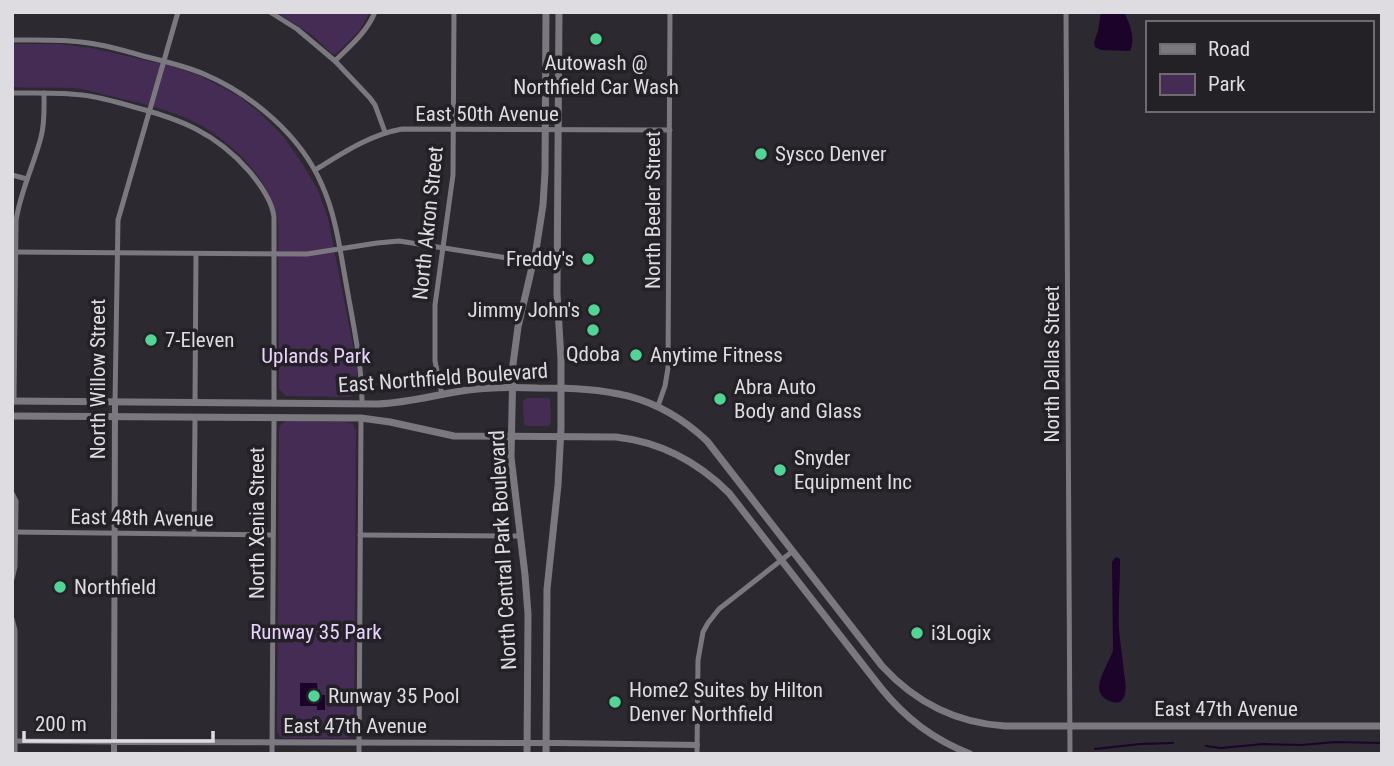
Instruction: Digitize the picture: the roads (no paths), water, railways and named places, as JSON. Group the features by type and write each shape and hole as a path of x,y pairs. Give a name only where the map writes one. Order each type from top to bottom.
{"main road":[{"name":"North Central Park Boulevard","path":"527,754 528,605 512,471 513,387 518,327 540,227 544,194 547,12"},
{"name":"North Central Park Boulevard","path":"546,754 547,589 558,492 561,388 557,293 559,12"},
{"name":"East Northfield Boulevard","path":"13,401 362,404 396,403 468,390 513,387 619,393 658,406 683,421 707,441 883,666 919,698 952,715 982,724 1069,727"},
{"name":"East Northfield Boulevard","path":"12,416 361,418 454,436 616,437 665,448 709,474 729,493 901,712 938,740 970,754"},
{"name":"East 47th Avenue","path":"1069,727 1382,726"}],"street":[{"name":"North Willow Street","path":"114,754 115,402 119,214 178,12"},
{"path":"335,61 364,32 375,12"},
{"name":"North Akron Street","path":"442,395 435,361 435,316 436,290 453,175 454,12"},
{"name":"North Beeler Street","path":"658,406 668,368 670,12"},
{"name":"North Dallas Street","path":"1066,12 1069,727"},
{"path":"271,13 306,36 335,61 370,98 385,132"},
{"path":"12,40 82,42 164,61 202,73 225,84 269,115 302,151 329,204 336,227 360,363 362,404"},
{"path":"12,93 92,96 149,111 204,132 227,149 248,170 272,207 275,224 274,403"},
{"path":"13,401 14,252 17,215 42,132 44,93"},
{"name":"East 50th Avenue","path":"314,170 385,132 412,129 670,130"},
{"path":"12,175 27,180"},
{"path":"14,252 307,254 399,241 533,262"},
{"path":"195,402 196,254"},
{"path":"194,534 195,418"},
{"name":"North Xenia Street","path":"272,754 274,418"},
{"path":"359,754 361,418"},
{"path":"12,493 16,500 15,567 12,579"},
{"name":"East 48th Avenue","path":"14,533 272,535"},
{"path":"360,535 520,536"},
{"path":"697,754 698,660 703,632 719,609 793,551"},
{"path":"12,619 15,630 15,754"},
{"path":"1069,727 1070,754"},
{"name":"East 47th Avenue","path":"13,741 697,746"}],"waterway":[{"path":"1095,749 1173,743"},
{"path":"1206,746 1221,748 1263,744 1382,743"}],"place":[{"name":"Autowash @ Northfield Car Wash","path":"596,39"},
{"name":"Sysco Denver","path":"761,154"},
{"name":"Freddy's","path":"588,259"},
{"name":"Jimmy John's","path":"594,310"},
{"name":"Qdoba","path":"593,330"},
{"name":"7-Eleven","path":"151,340"},
{"name":"Anytime Fitness","path":"636,355"},
{"name":"Abra Auto Body and Glass","path":"720,399"},
{"name":"Snyder Equipment Inc","path":"780,470"},
{"name":"Northfield","path":"60,587"},
{"name":"i3Logix","path":"917,633"},
{"name":"Runway 35 Pool","path":"314,696"},
{"name":"Home2 Suites by Hilton Denver Northfield","path":"615,702"}],"park label":[{"name":"Uplands Park","path":"316,356"},
{"name":"Runway 35 Park","path":"316,632"}]}
